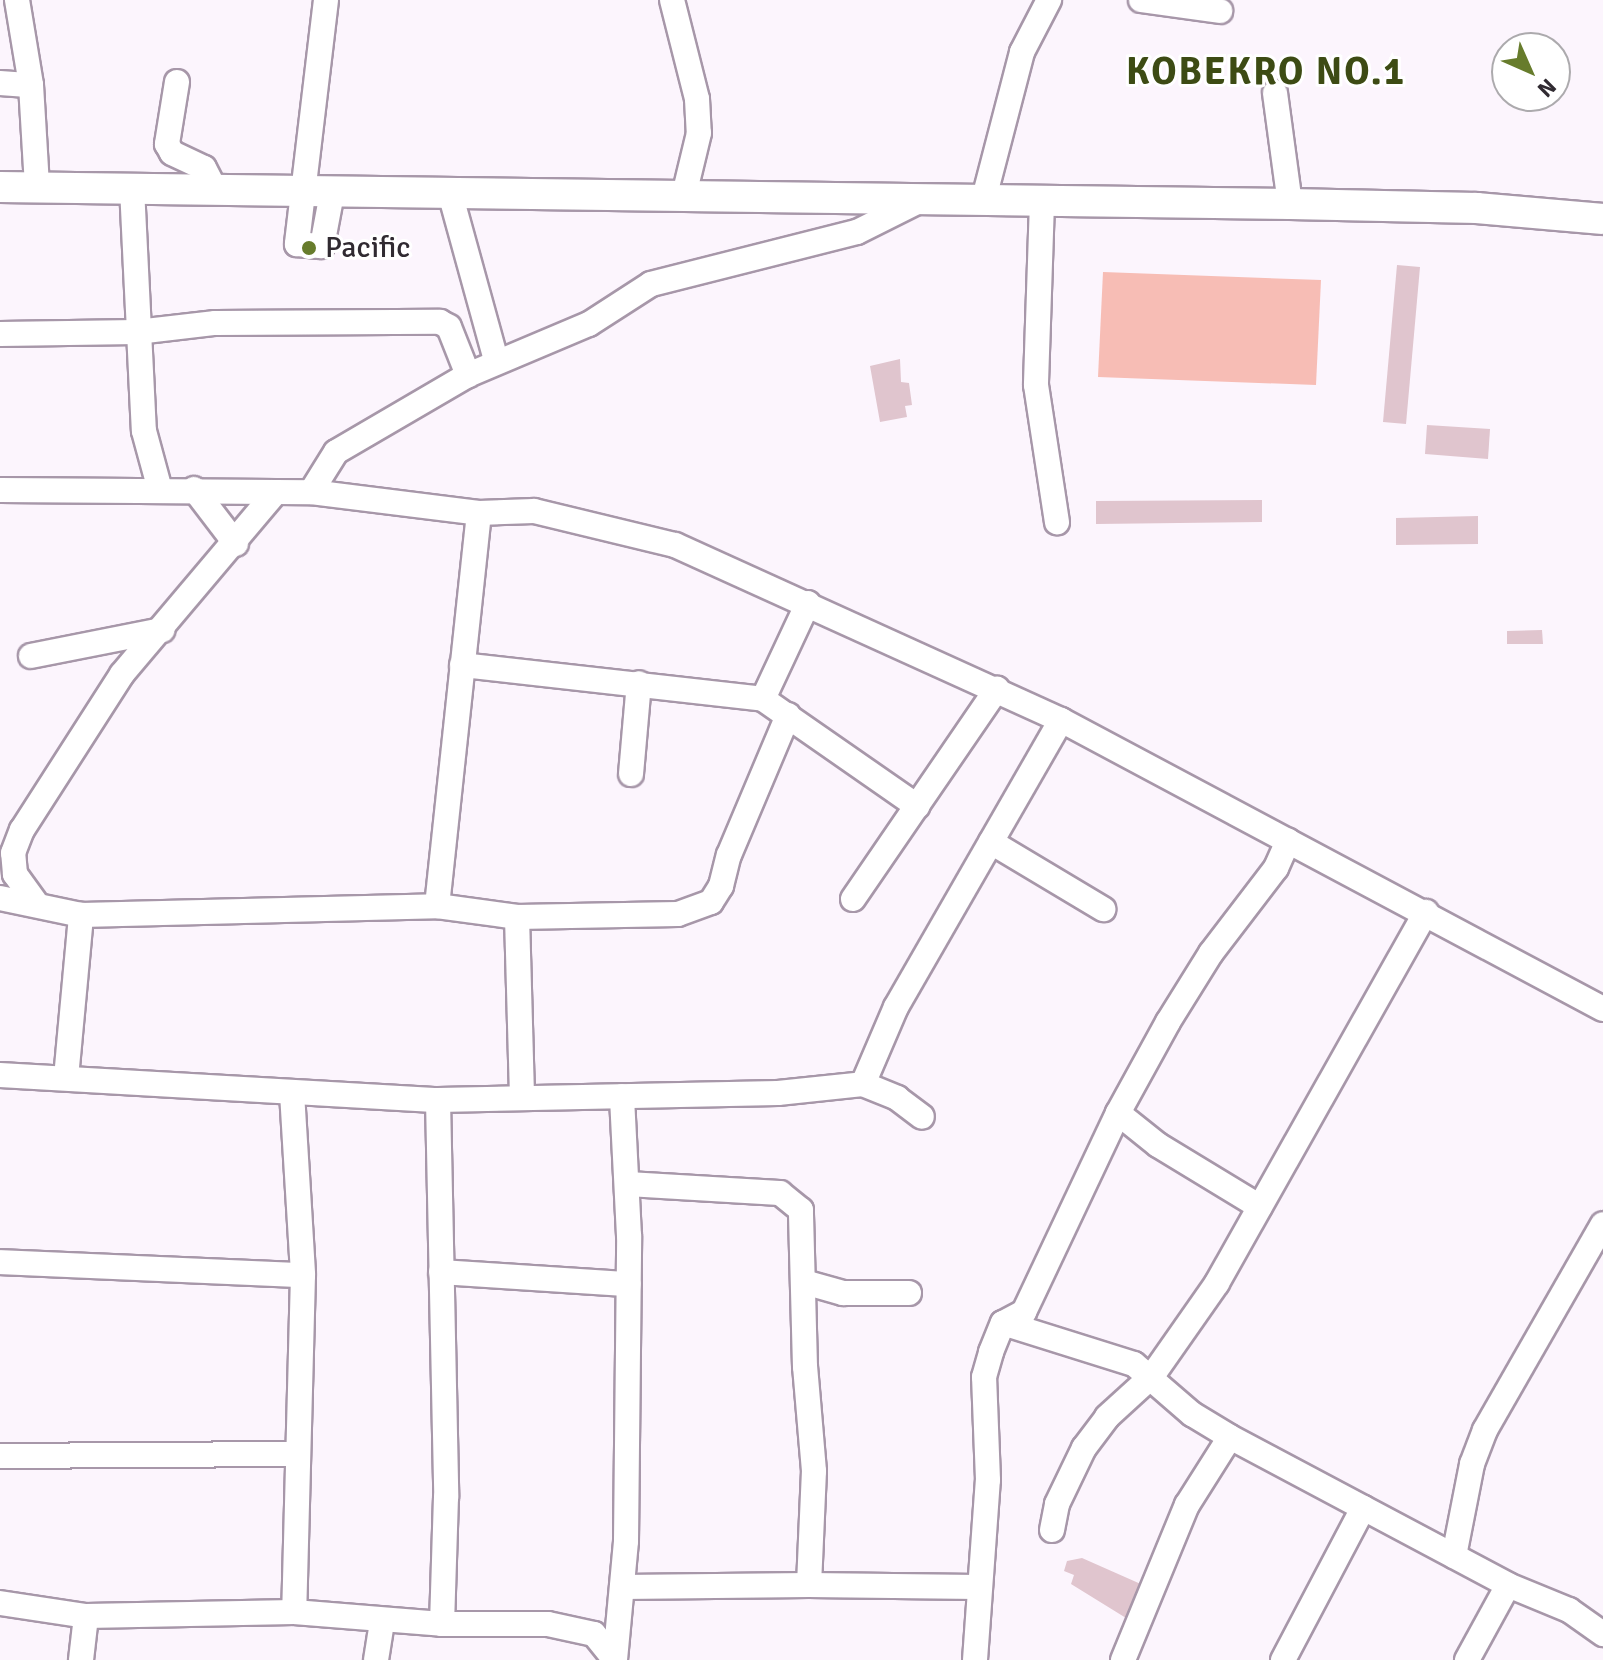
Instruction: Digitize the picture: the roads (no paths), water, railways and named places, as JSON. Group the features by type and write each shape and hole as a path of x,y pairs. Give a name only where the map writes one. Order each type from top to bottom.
{"main road":[{"path":"0,187 684,195 917,202 1290,204 1477,208 1603,219"}],"street":[{"path":"17,0 31,85 37,187"},
{"path":"326,0 299,191 297,244 322,246 332,193"},
{"path":"672,0 697,99 699,133 684,195"},
{"path":"983,202 1022,52 1049,0"},
{"path":"1141,0 1220,11"},
{"path":"177,82 167,144 172,153 204,168 215,190"},
{"path":"0,83 31,85"},
{"path":"1275,93 1290,204"},
{"path":"132,188 144,431 160,490"},
{"path":"450,193 496,360"},
{"path":"311,492 336,452 496,360 589,324 651,284 857,232 917,202"},
{"path":"1042,202 1036,385 1057,522"},
{"path":"0,334 137,332 215,323 440,322 449,327 468,375"},
{"path":"194,489 236,544"},
{"path":"0,490 311,492 479,513 534,511 675,545 1061,720 1603,1009"},
{"path":"36,903 15,874 16,841 122,674 236,544 274,494"},
{"path":"437,906 479,513"},
{"path":"763,699 808,603"},
{"path":"31,656 162,630"},
{"path":"462,665 763,699 917,806"},
{"path":"631,774 639,683"},
{"path":"853,899 997,689"},
{"path":"0,898 36,903 81,915 437,906 517,917 678,914 711,902 721,886 729,855 788,715"},
{"path":"863,1084 896,1007 1061,720"},
{"path":"975,1660 988,1480 984,1377 1003,1323 1024,1312 1118,1113 1197,976 1276,868 1288,841"},
{"path":"991,842 1103,909"},
{"path":"1052,1530 1057,1504 1084,1448 1107,1417 1152,1376 1217,1283 1426,912"},
{"path":"66,1078 81,915"},
{"path":"517,917 522,1098"},
{"path":"0,1075 438,1100 778,1093 863,1084 897,1098 922,1117"},
{"path":"292,1093 303,1275 294,1612"},
{"path":"615,1660 622,1587 629,1284 622,1096"},
{"path":"438,1100 446,1497 442,1624"},
{"path":"1118,1113 1158,1145 1260,1207"},
{"path":"627,1184 780,1193 801,1210 814,1471 809,1585"},
{"path":"1454,1556 1472,1464 1485,1430 1603,1224"},
{"path":"0,1262 303,1275"},
{"path":"441,1272 629,1284"},
{"path":"804,1282 843,1293 909,1293"},
{"path":"1003,1323 1134,1364 1152,1376 1192,1414 1230,1437 1508,1585 1569,1610 1603,1634"},
{"path":"1123,1660 1187,1505 1230,1437"},
{"path":"0,1456 298,1454"},
{"path":"1283,1660 1363,1508"},
{"path":"1467,1660 1508,1585"},
{"path":"622,1587 978,1587"},
{"path":"0,1603 86,1616 294,1612 442,1624 548,1624 594,1634 615,1660"},
{"path":"81,1660 86,1616"},
{"path":"376,1660 382,1621"},
{"path":"594,1634 620,1621"}],"place":[{"name":"Pacific","path":"309,248"}],"district":[{"name":"KOBEKRO NO.1","path":"1266,72"}]}
